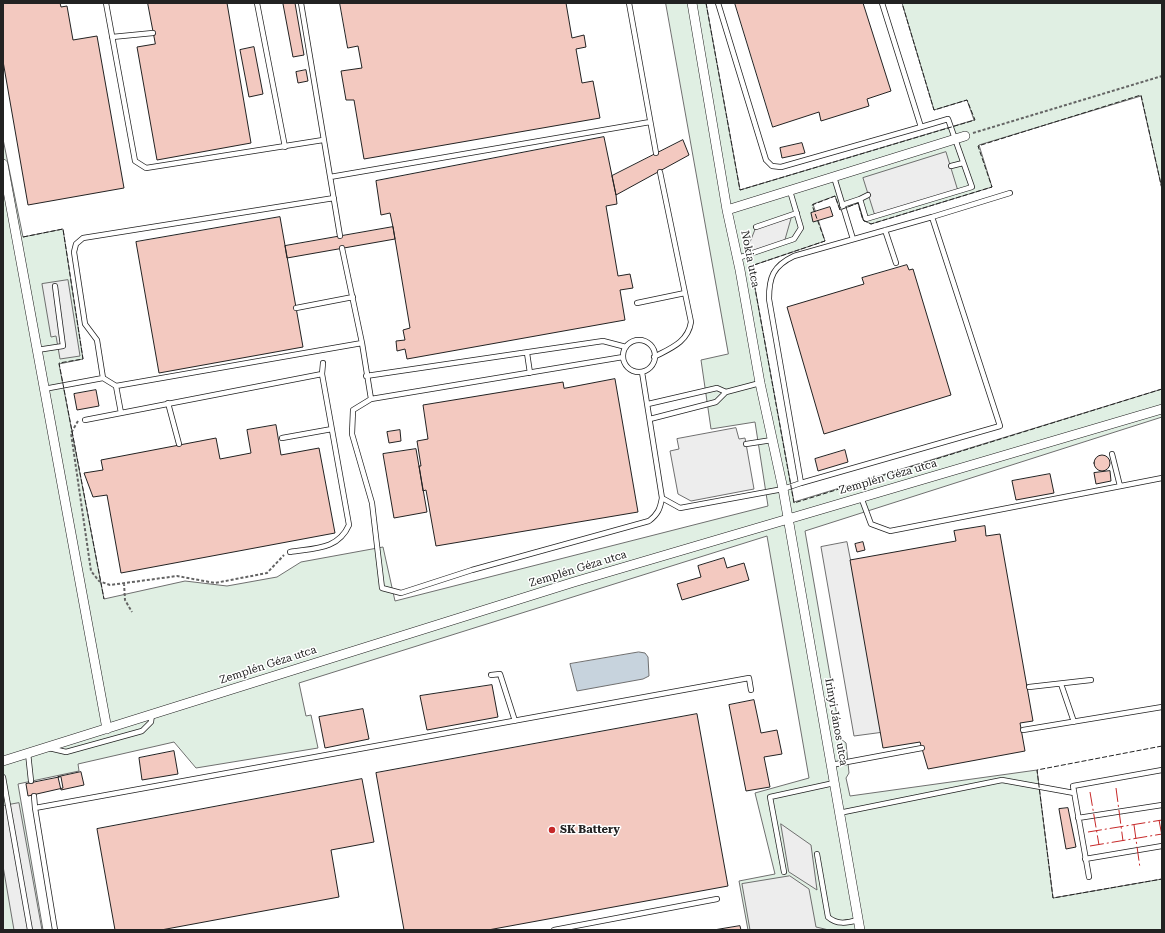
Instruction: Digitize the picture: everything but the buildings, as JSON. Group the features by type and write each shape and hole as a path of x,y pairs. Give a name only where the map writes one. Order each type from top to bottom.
{"street":[{"name":"Nokia utca","path":"692,3 727,210 738,258 760,383 788,518"},
{"path":"727,210 964,136"},
{"path":"3,164 106,729"},
{"name":"Zemplén Géza utca","path":"3,761 537,594 788,518 1162,409"},
{"name":"Irinyi János utca","path":"788,518 860,930"}],"lane":[{"path":"106,3 135,161 146,168 323,140"},
{"path":"257,3 285,147"},
{"path":"301,3 340,236"},
{"path":"629,3 656,153"},
{"path":"718,3 766,160 772,166 781,167 948,119 972,187 866,219 860,199"},
{"path":"882,3 921,127"},
{"path":"112,37 153,33"},
{"path":"330,177 650,122"},
{"path":"951,166 963,163"},
{"path":"654,357 682,341 686,336 690,322 660,172"},
{"path":"834,177 853,239"},
{"path":"738,258 794,239 801,228 790,191"},
{"path":"801,483 769,299 769,283 774,271 783,261 794,256 1010,193"},
{"path":"842,205 868,195"},
{"path":"103,378 97,340 85,324 74,252 76,244 83,238 334,198"},
{"path":"756,227 797,213"},
{"path":"662,498 680,508 783,488 1000,426 932,217"},
{"path":"885,230 896,263"},
{"path":"342,248 362,343 370,399"},
{"path":"37,350 63,346 55,286"},
{"path":"637,303 685,293"},
{"path":"296,308 353,297"},
{"path":"366,376 603,341 626,347"},
{"path":"634,341 644,341 652,347 654,357 651,366 642,372 631,370 624,363 623,357 626,347 634,341"},
{"path":"44,389 103,378 116,386 362,343"},
{"path":"526,353 530,373"},
{"path":"623,357 370,399 353,410 352,434 372,503 382,588 401,593 472,570 649,521 657,514 662,498 642,372"},
{"path":"290,552 333,544 341,539 349,525 322,374 323,363"},
{"path":"85,420 322,374"},
{"path":"650,419 716,402 726,392 760,383"},
{"path":"116,386 121,413"},
{"path":"648,404 717,388 726,392"},
{"path":"168,403 179,444"},
{"path":"282,438 332,429"},
{"path":"746,444 773,440"},
{"path":"1112,454 1120,486"},
{"path":"861,497 871,524 890,531 1162,478"},
{"path":"491,676 500,674 515,721"},
{"path":"35,808 749,678 751,690"},
{"path":"1029,688 1091,680"},
{"path":"1061,684 1074,722"},
{"path":"1023,730 1162,707"},
{"path":"48,747 66,752 142,731 151,722 152,714"},
{"path":"831,765 922,748"},
{"path":"28,753 31,781"},
{"path":"1089,877 1072,786 1162,770"},
{"path":"3,777 30,930"},
{"path":"839,813 1002,780 1074,793"},
{"path":"784,872 770,797 834,783"},
{"path":"34,796 55,930"},
{"path":"1078,818 1162,805"},
{"path":"1086,859 1162,846"},
{"path":"816,854 828,917 835,922 843,924 858,920"},
{"path":"554,930 716,899"}],"path":[{"path":"964,136 1162,76"},
{"path":"85,420 76,422 71,433 91,571 99,581 110,585 177,576 215,582 267,573 282,556 290,552"},
{"path":"124,583 125,600 132,612"}],"green space":[{"path":"666,3 706,3 740,190 974,120 967,100 934,110 902,3 1162,3 1162,189 1141,96 979,145 992,187 871,224 863,220 858,203 840,210 835,196 813,204 825,241 751,266 794,502 1162,389 1162,417 805,531 841,739 846,743 849,773 846,778 850,796 1037,770 1053,898 1162,879 1162,930 748,930 739,881 775,874 755,793 809,778 767,536 299,683 306,716 311,715 318,748 196,768 174,742 78,764 79,771 18,784 43,930 3,930 3,139 23,237 63,229 83,359 59,364 104,599 185,581 227,586 277,577 301,562 383,547 395,601 768,506 755,422 711,429 701,360 728,354"}],"shaded area":[{"path":"946,152 958,191 875,216 863,178"},
{"path":"792,215 784,243 744,257 756,227"},
{"path":"68,280 80,356 60,359 56,336 51,337 42,284"},
{"path":"736,428 739,439 745,438 754,489 691,501 678,494 670,451 679,449 677,439"},
{"path":"847,542 884,732 854,736 821,547"},
{"path":"639,652 645,653 648,657 649,676 643,679 577,691 570,664"},
{"path":"19,803 42,930 14,930 3,866 3,806"},
{"path":"781,824 811,845 817,890 789,872"},
{"path":"790,876 809,889 816,927 829,930 750,930 742,884"}],"fence":[{"path":"706,3 740,190 975,120 967,100 934,110 902,3"},
{"path":"1162,189 1141,95 978,146 992,187 871,224 863,220 858,203 840,210 835,196 812,205 825,241 751,266 794,503 1162,389"},
{"path":"23,237 63,229 83,359 59,363 104,599"},
{"path":"1162,746 1037,770 1053,898 1162,879"}],"power":[{"path":"1116,788 1123,841"},
{"path":"1090,792 1099,845"},
{"path":"1159,820 1162,836"},
{"path":"1088,832 1162,820"},
{"path":"1134,825 1140,868"},
{"path":"1090,846 1162,834"}],"place":[{"name":"SK Battery","path":"552,830"}]}
